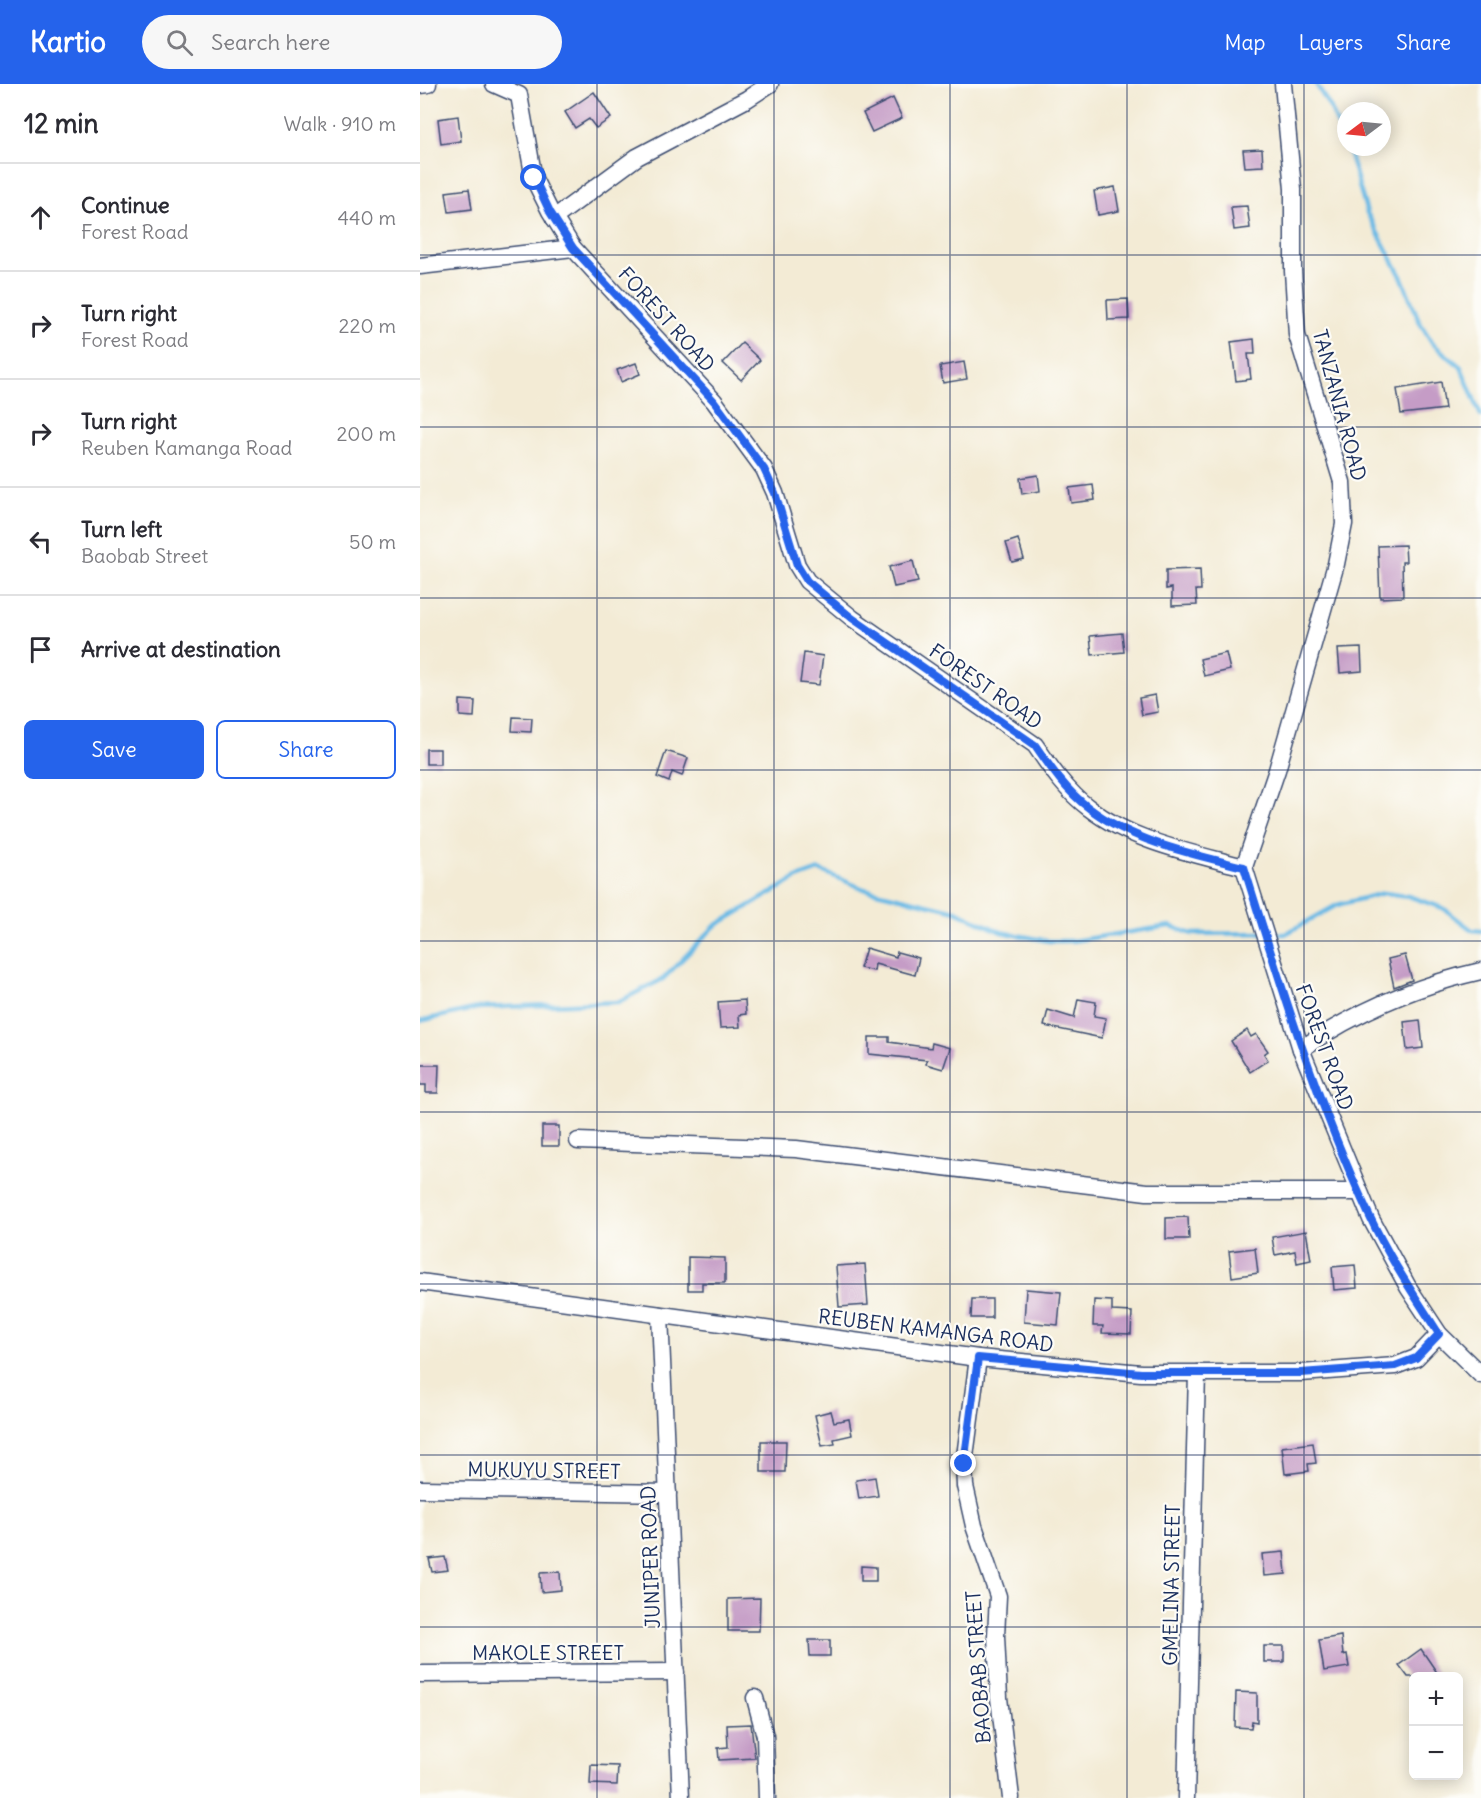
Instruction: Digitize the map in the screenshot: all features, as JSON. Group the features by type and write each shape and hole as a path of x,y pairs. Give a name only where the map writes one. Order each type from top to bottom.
{"street":[{"path":"420,85 428,84"},
{"name":"FOREST ROAD","path":"494,84 519,95 534,178 554,218 573,248 714,401 764,469 775,493 797,565 816,589 852,618 1035,745 1054,772 1089,808 1123,828 1169,848 1244,867 1301,1049 1359,1192 1408,1287 1439,1334 1481,1375"},
{"path":"554,218 637,157 747,99 770,84"},
{"name":"TANZANIA ROAD","path":"1244,867 1277,770 1336,564 1344,524 1342,482 1297,335 1293,271 1293,189 1283,84"},
{"path":"420,266 573,248"},
{"path":"1301,1049 1342,1022 1388,1001 1439,981 1481,971"},
{"path":"578,1141 795,1149 1147,1192 1359,1192"},
{"name":"REUBEN KAMANGA ROAD","path":"420,1281 978,1358 1141,1373 1301,1373 1395,1366 1416,1358 1439,1334"},
{"name":"JUNIPER ROAD","path":"660,1315 681,1798"},
{"name":"BAOBAB STREET","path":"978,1358 964,1464 965,1486 974,1526 998,1596 996,1636 999,1698 1011,1798"},
{"name":"GMELINA STREET","path":"1186,1798 1197,1373"},
{"name":"MUKUYU STREET","path":"420,1488 668,1493"},
{"name":"MAKOLE STREET","path":"420,1674 676,1672"},
{"path":"755,1698 765,1736 767,1798"}],"building":[{"path":"594,92 611,118 596,128 589,119 575,128 565,112"},
{"path":"893,98 902,118 872,132 863,113"},
{"path":"458,116 461,141 441,144 438,119"},
{"path":"1262,149 1263,166 1245,167 1243,150"},
{"path":"1115,187 1119,211 1098,215 1094,191"},
{"path":"469,189 472,209 449,212 446,192"},
{"path":"1247,206 1250,228 1234,230 1231,207"},
{"path":"1128,299 1129,319 1108,320 1107,300"},
{"path":"1254,339 1255,354 1248,354 1251,379 1236,381 1231,342"},
{"path":"742,343 760,360 741,380 723,363"},
{"path":"964,362 967,379 943,383 940,366"},
{"path":"636,363 640,374 621,382 617,370"},
{"path":"1441,382 1445,409 1401,414 1397,389"},
{"path":"1038,475 1040,491 1022,494 1020,478"},
{"path":"1093,485 1095,500 1071,503 1069,488"},
{"path":"1018,539 1024,559 1012,562 1006,543"},
{"path":"1405,545 1406,562 1402,562 1403,597 1380,598 1378,546"},
{"path":"913,561 918,582 894,587 889,567"},
{"path":"1200,569 1201,590 1196,590 1197,605 1172,606 1172,588 1166,589 1166,570"},
{"path":"1122,633 1124,652 1092,655 1090,636"},
{"path":"1361,648 1362,671 1340,673 1338,649"},
{"path":"804,653 823,656 819,685 800,683"},
{"path":"1226,653 1230,670 1204,676 1200,659"},
{"path":"1155,695 1158,712 1142,715 1139,698"},
{"path":"460,700 475,701 474,717 460,716"},
{"path":"513,717 532,718 531,732 512,731"},
{"path":"426,749 440,749 440,764 426,764"},
{"path":"666,751 688,758 682,776 672,772 669,782 657,777"},
{"path":"866,948 896,957 897,952 919,958 915,975 875,964 874,971 860,968"},
{"path":"1405,955 1412,980 1394,987 1388,959"},
{"path":"1078,999 1096,1002 1094,1016 1106,1018 1102,1038 1044,1026 1048,1010 1074,1018"},
{"path":"745,1000 746,1014 739,1015 740,1027 720,1028 718,1002"},
{"path":"1420,1020 1423,1048 1407,1050 1404,1022"},
{"path":"1247,1030 1251,1037 1256,1034 1268,1051 1264,1054 1268,1060 1250,1072 1231,1041"},
{"path":"869,1037 889,1037 889,1042 931,1048 932,1043 950,1048 943,1069 926,1064 927,1060 869,1054"},
{"path":"420,1065 439,1065 438,1093 426,1093 426,1085 420,1085"},
{"path":"542,1126 559,1126 559,1146 542,1146"},
{"path":"1188,1217 1189,1239 1166,1239 1166,1218"},
{"path":"1306,1231 1311,1260 1297,1263 1295,1251 1275,1255 1272,1237"},
{"path":"1255,1248 1258,1273 1232,1277 1229,1251"},
{"path":"688,1257 725,1258 725,1283 702,1283 702,1290 688,1290"},
{"path":"865,1264 868,1305 839,1307 836,1266"},
{"path":"1355,1265 1357,1288 1334,1290 1332,1267"},
{"path":"1026,1289 1061,1292 1058,1325 1024,1322"},
{"path":"972,1299 992,1299 992,1318 971,1318"},
{"path":"1094,1300 1112,1301 1112,1311 1132,1312 1131,1334 1102,1333 1103,1326 1093,1326"},
{"path":"831,1411 834,1422 849,1419 852,1435 834,1439 835,1444 822,1446 815,1415"},
{"path":"761,1441 786,1441 785,1472 761,1472"},
{"path":"1313,1443 1316,1463 1308,1464 1309,1471 1285,1474 1282,1447"},
{"path":"875,1477 878,1496 859,1499 856,1480"},
{"path":"1284,1552 1286,1574 1264,1576 1262,1554"},
{"path":"445,1557 448,1570 432,1572 429,1559"},
{"path":"861,1566 876,1567 876,1581 861,1581"},
{"path":"560,1572 561,1590 541,1592 540,1573"},
{"path":"760,1598 759,1631 728,1631 728,1599"},
{"path":"1341,1636 1343,1655 1347,1654 1349,1667 1324,1671 1319,1640"},
{"path":"809,1640 830,1640 830,1656 810,1656"},
{"path":"1264,1646 1284,1646 1284,1662 1264,1662"},
{"path":"1421,1649 1437,1672 1409,1672 1408,1677 1399,1665"},
{"path":"1236,1692 1257,1693 1257,1722 1252,1721 1251,1728 1235,1727"},
{"path":"751,1724 755,1758 719,1760 718,1748 728,1747 727,1725"},
{"path":"591,1765 618,1766 617,1785 590,1784"}],"waterway":[{"path":"1316,84 1331,109 1350,155 1367,213 1402,278 1420,323 1433,344 1461,367 1481,416"},
{"path":"420,1021 478,1008 618,1002 663,979 715,926 797,878 819,870 864,889 956,911 1001,932 1049,941 1072,941 1170,926 1192,934 1262,933"},
{"path":"1270,934 1285,934 1337,905 1384,893 1408,896 1443,908 1472,930 1481,931"}],"route":[{"path":"534,178 550,212 573,248 714,401 764,469 775,493 797,565 807,581 852,618 1035,745 1054,772 1089,808 1123,828 1169,848 1244,867 1301,1049 1337,1140 1371,1219 1408,1287 1439,1334 1416,1358 1395,1366 1301,1373 1141,1373 978,1358 964,1464"}]}
